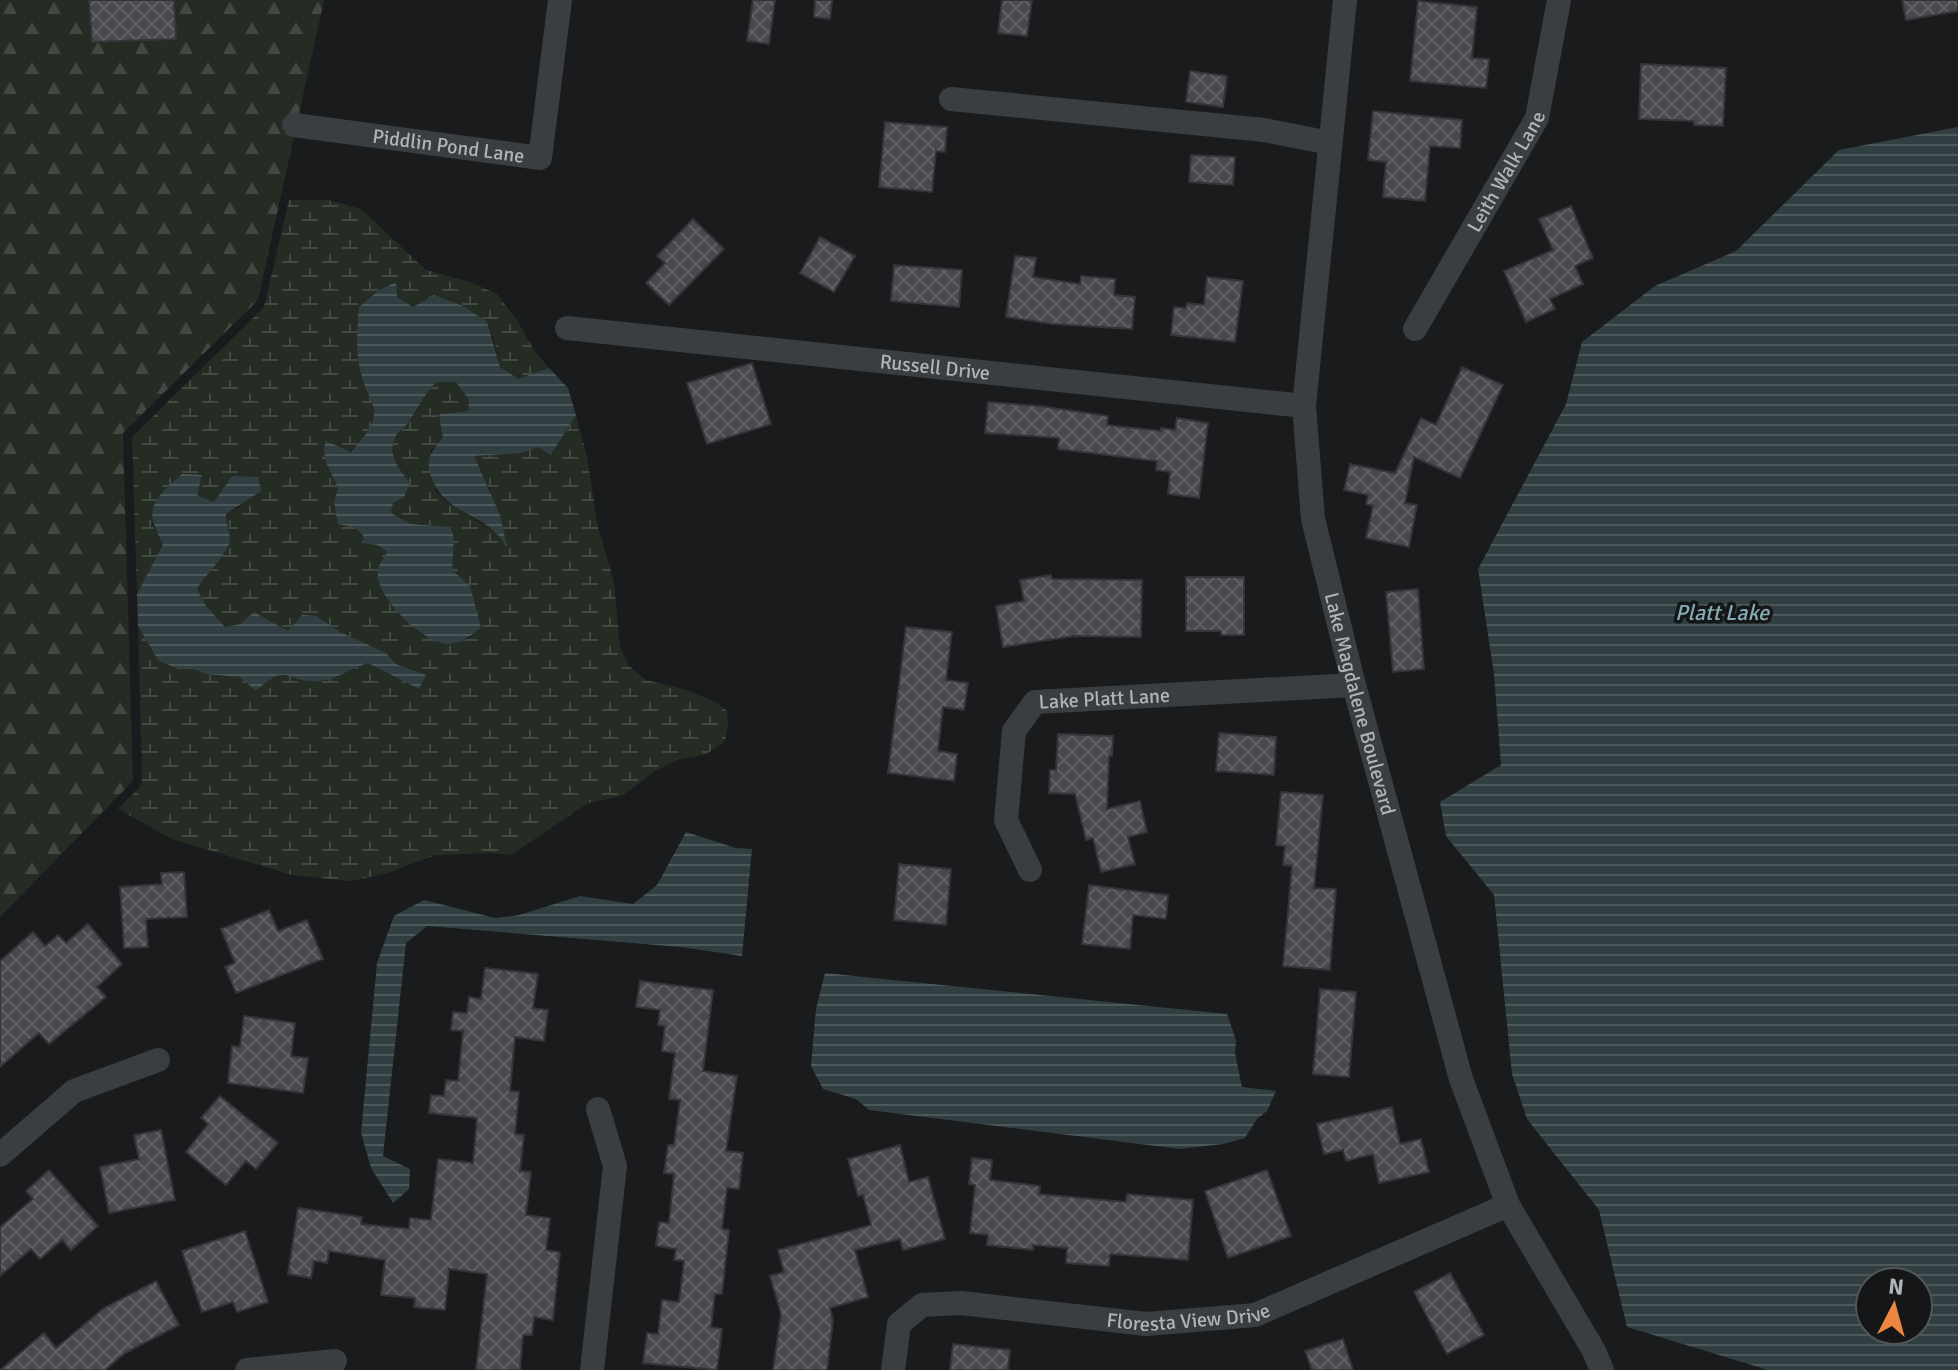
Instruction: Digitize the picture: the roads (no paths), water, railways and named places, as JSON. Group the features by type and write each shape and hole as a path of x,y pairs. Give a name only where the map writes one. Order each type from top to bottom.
{"street":[{"name":"Piddlin Pond Lane","path":"294,125 540,158 560,0"},
{"name":"Lake Magdalene Boulevard","path":"1345,0 1304,406 1313,519 1354,685 1461,1079 1508,1205 1594,1351 1602,1370"},
{"name":"Leith Walk Lane","path":"1415,329 1537,118 1559,0"},
{"path":"951,99 1264,130 1330,143"},
{"name":"Russell Drive","path":"567,328 1304,406"},
{"name":"Lake Platt Lane","path":"1030,870 1006,820 1014,731 1035,702 1354,685"},
{"path":"0,1155 74,1091 158,1060"},
{"path":"592,1370 615,1166 598,1109"},
{"name":"Floresta View Drive","path":"893,1370 899,1324 922,1305 961,1303 1146,1324 1255,1315 1508,1205"},
{"path":"247,1370 335,1361"}],"water":[{"name":"Platt Lake","path":"1958,127 1958,1370 1768,1370 1627,1327 1599,1210 1527,1119 1512,1074 1494,895 1446,836 1440,802 1501,765 1494,674 1478,569 1566,404 1582,342 1655,286 1736,251 1839,150"},
{"path":"396,282 397,297 413,307 434,295 463,306 487,322 500,367 518,379 549,368 568,388 576,415 551,455 538,447 522,453 474,456 500,515 507,547 486,525 442,496 431,476 431,455 443,438 439,414 468,411 469,400 456,382 436,382 396,436 394,456 410,483 404,497 393,503 391,513 411,524 451,527 454,539 452,570 470,586 481,627 453,644 425,635 391,604 379,580 379,567 387,552 377,545 364,543 363,535 354,527 338,524 334,502 338,487 324,453 326,441 351,452 372,424 374,409 358,359 359,307 378,291"},
{"path":"182,474 202,475 197,495 214,502 232,476 258,477 261,491 226,514 229,545 197,589 206,606 225,627 240,624 254,612 288,631 302,615 317,616 340,632 386,653 396,664 426,675 419,689 368,663 320,681 276,676 256,691 240,677 205,674 189,667 180,670 158,660 138,626 137,594 163,544 153,521 154,505"},
{"path":"686,832 736,848 752,849 742,956 681,947 427,926 406,943 383,1156 410,1169 409,1189 393,1203 371,1168 361,1133 377,963 394,916 424,900 495,918 519,915 580,896 633,904 657,885"},
{"path":"825,973 1227,1014 1236,1040 1235,1053 1242,1087 1276,1091 1267,1111 1257,1119 1245,1138 1180,1149 869,1110 856,1099 823,1089 811,1066 816,1009"}]}
